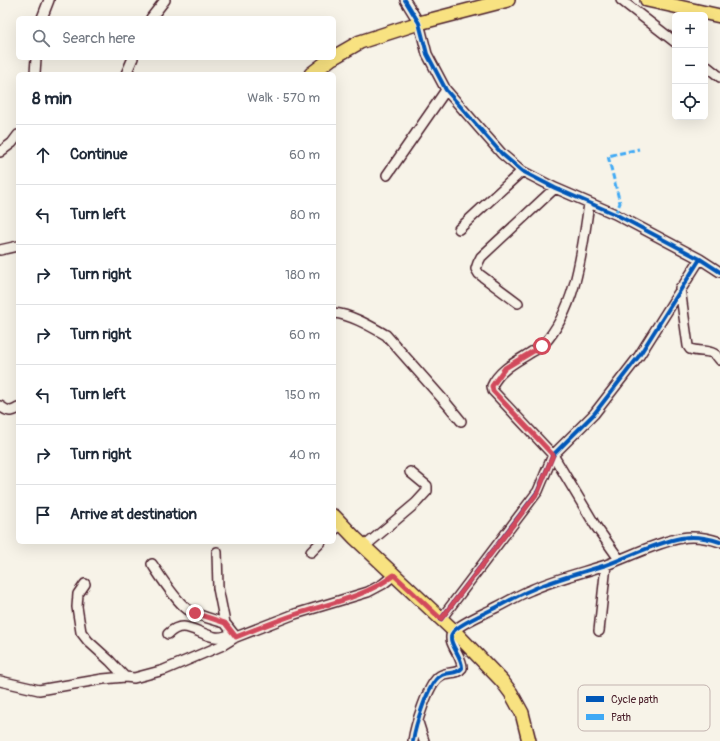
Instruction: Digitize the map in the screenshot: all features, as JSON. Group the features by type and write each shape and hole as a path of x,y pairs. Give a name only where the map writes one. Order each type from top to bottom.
{"main road":[{"path":"336,55 360,42 419,23 508,0"},
{"path":"647,0 720,16"},
{"path":"314,72 329,60"},
{"path":"336,524 364,547 454,630 511,693 522,713 529,741"}],"street":[{"path":"43,16 49,0"},
{"path":"153,16 165,0"},
{"path":"405,0 419,23 427,54 446,90 502,154 522,171 589,204 615,214 700,259 720,272"},
{"path":"621,0 672,40"},
{"path":"35,72 36,60"},
{"path":"128,72 132,60"},
{"path":"708,67 720,76"},
{"path":"387,175 446,90"},
{"path":"0,152 12,143 16,138"},
{"path":"458,229 522,171"},
{"path":"518,303 479,274 476,269 481,257 555,188"},
{"path":"589,204 576,280 559,322 542,346 505,368 492,386 493,391 553,455 595,525 619,559"},
{"path":"0,250 16,246"},
{"path":"441,619 538,492 553,455 594,414 638,356 680,288 700,259"},
{"path":"680,288 688,346 690,349 696,351 710,352 717,356 720,360"},
{"path":"336,314 355,319 386,335 461,421"},
{"path":"0,406 11,412 16,409"},
{"path":"364,547 416,503 427,491 427,486 410,472"},
{"path":"413,741 430,688 438,677 457,672 462,668 460,658 451,642 451,635 454,630 478,616 531,590 606,565 659,545 681,538 704,538 720,542"},
{"path":"312,552 318,544"},
{"path":"217,552 218,588 225,623 234,635"},
{"path":"152,564 180,603 187,609 225,623"},
{"path":"599,631 606,565"},
{"path":"168,634 173,629 182,627 214,637 234,635 295,614 368,592 383,584 394,575"},
{"path":"85,584 78,594 77,607 81,632 88,641 125,677"},
{"path":"0,681 39,690 103,679 125,677 134,678 164,670 223,645 234,635"},
{"path":"418,722 424,741"}],"marked path":[{"path":"615,214 620,203 608,156 639,149"}],"cycle path":[{"path":"405,0 419,23 427,54 446,90 502,154 522,171 555,188 615,214 700,259 720,272"},
{"path":"441,619 538,491 553,455 594,414 639,356 700,259"},
{"path":"413,741 416,726 423,706 435,680 440,676 457,672 462,668 462,663 451,640 453,632 460,626 521,594 540,586 606,565 671,540 690,537 706,538 720,542"}],"route":[{"path":"195,613 225,623 236,637 295,614 368,592 383,584 394,575 441,619 538,492 553,455 492,389 492,384 505,368 542,346"}]}
